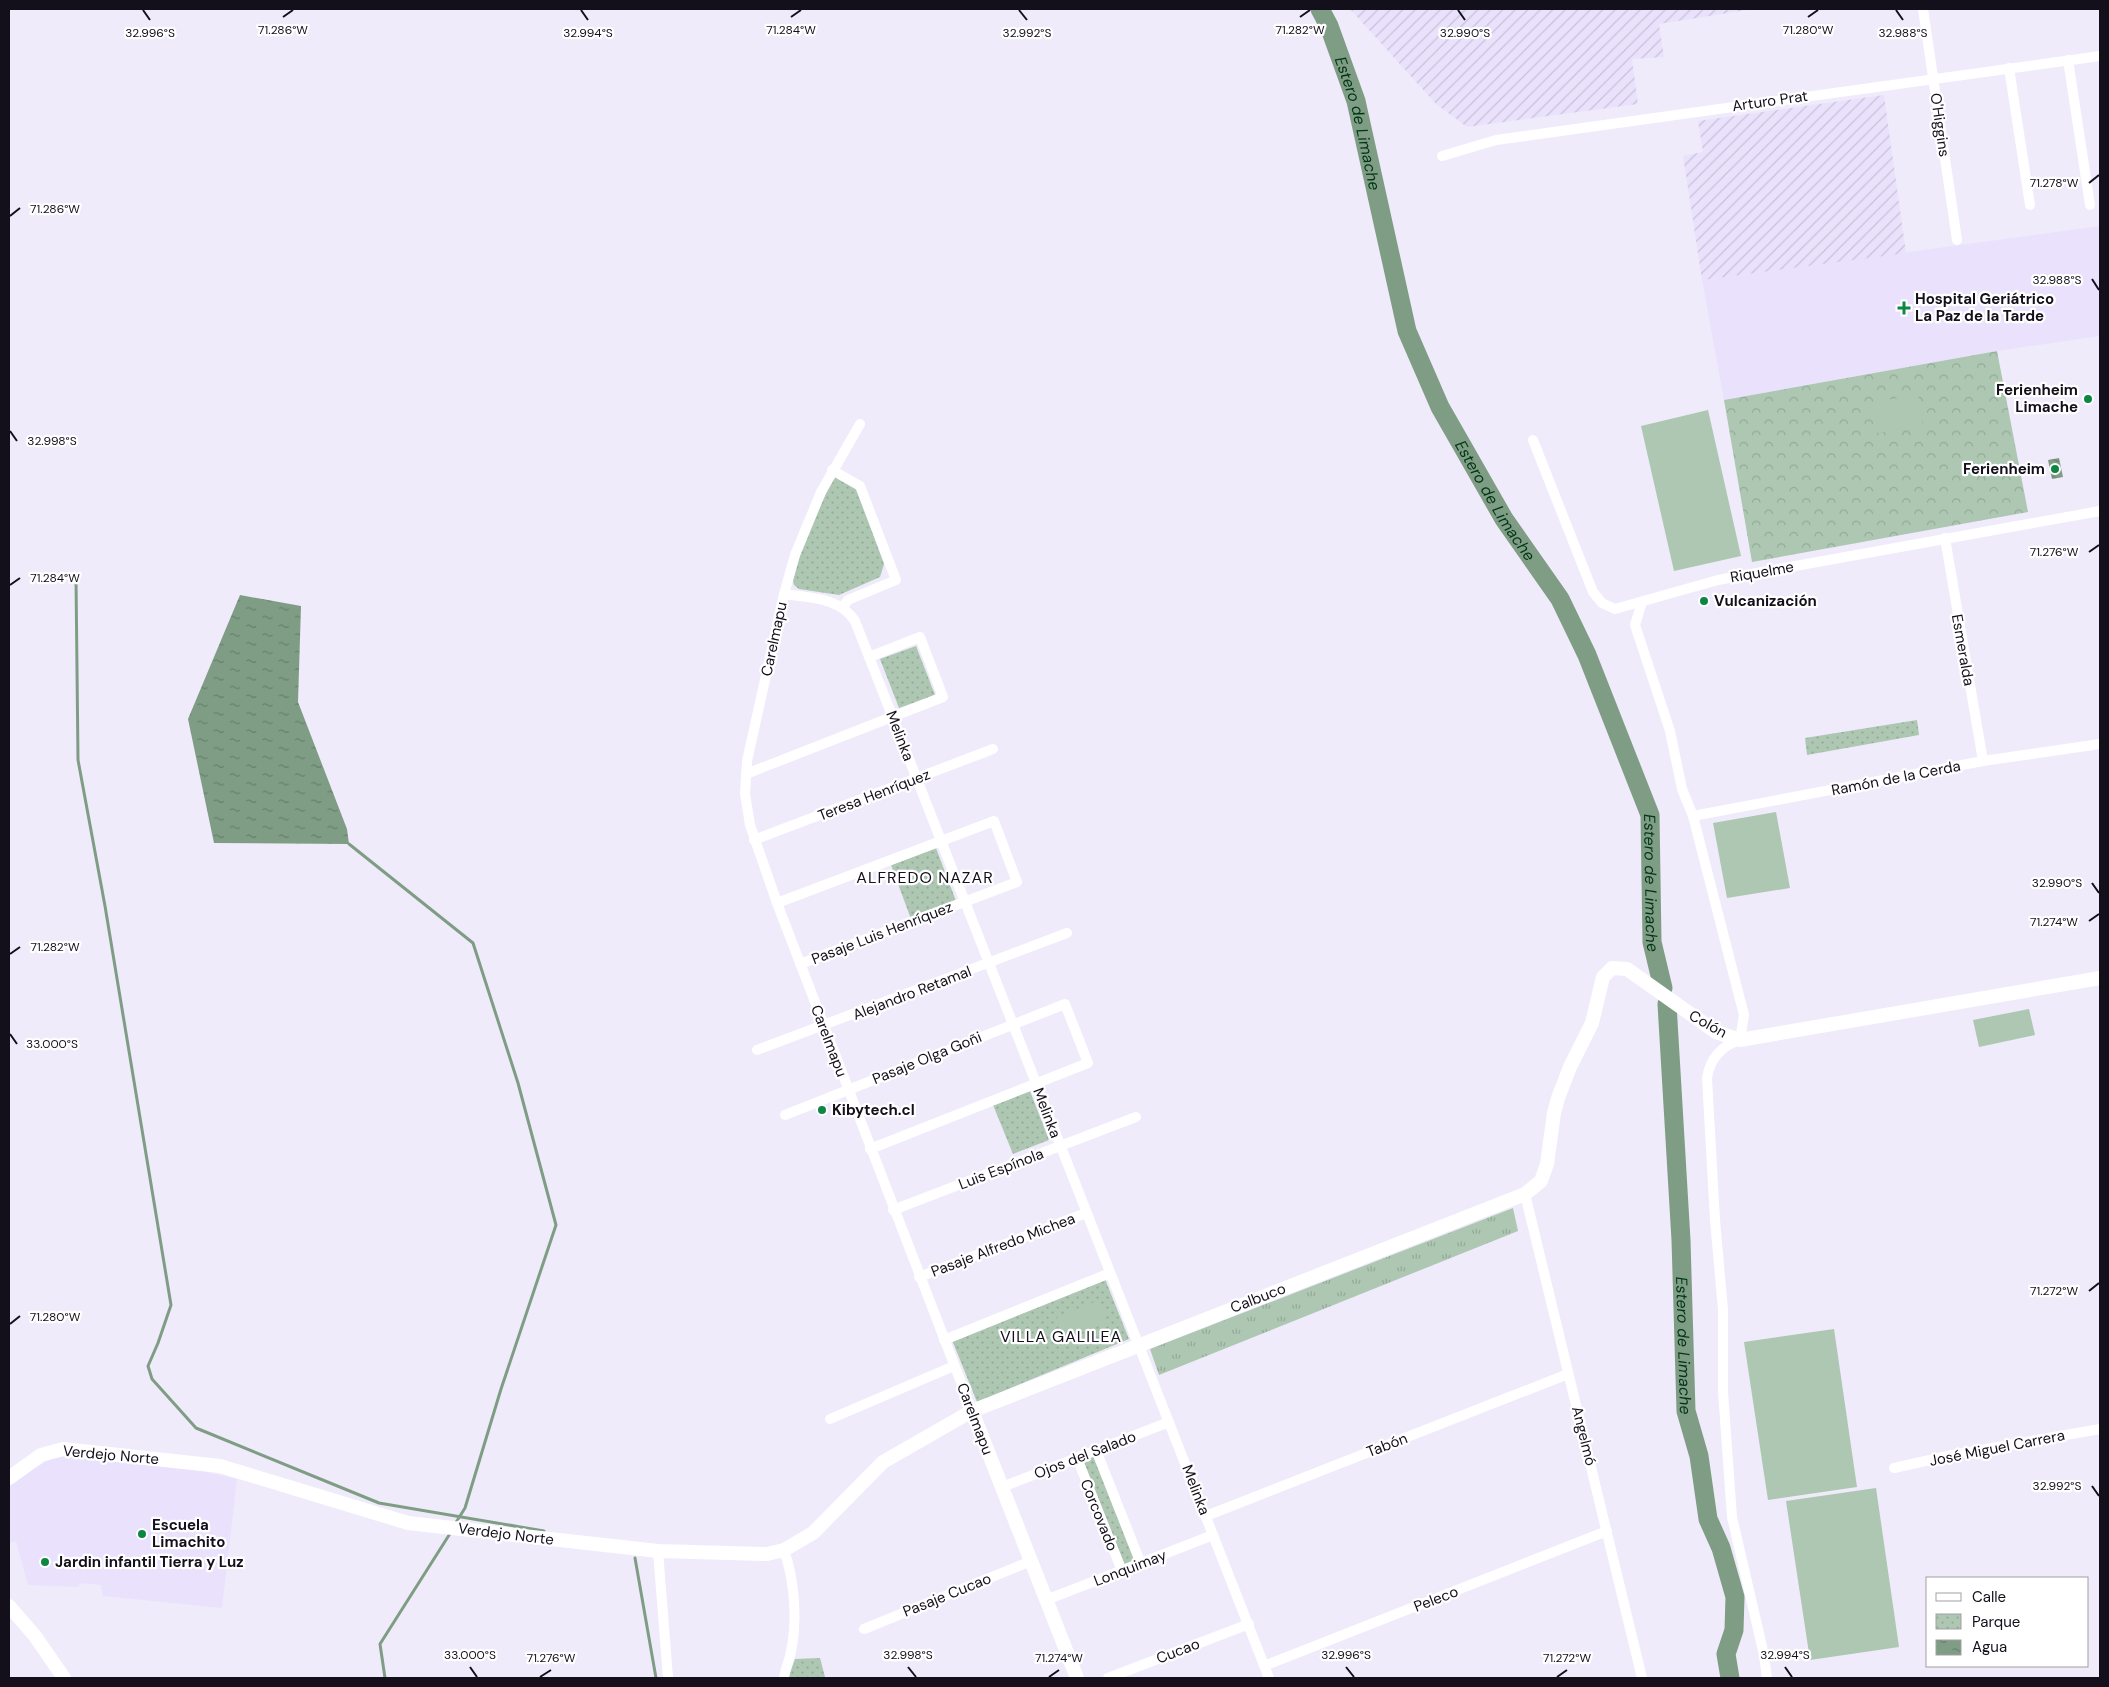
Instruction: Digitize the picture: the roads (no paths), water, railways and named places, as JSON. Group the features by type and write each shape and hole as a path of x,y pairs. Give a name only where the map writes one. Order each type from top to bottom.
{"street":[{"name":"O'Higgins","path":"1923,9 1957,240"},
{"name":"Arturo Prat","path":"1442,156 1496,140 2100,56"},
{"path":"2068,60 2090,205"},
{"path":"2009,68 2030,205"},
{"name":"Carelmapu","path":"860,424 832,470 802,536 784,594 750,745 746,774 747,809 754,840 893,1210 1077,1678"},
{"name":"Riquelme","path":"1533,440 1593,592 1602,603 1615,609 1718,580 2100,511"},
{"path":"784,594 833,602 843,607 848,600 896,580 860,486 832,470"},
{"name":"Esmeralda","path":"1945,538 1982,762"},
{"path":"1642,602 1635,625 1670,731 1682,789 1694,816 1744,1015 1740,1040 1732,1042 1719,1051 1711,1063 1707,1078 1715,1220 1723,1310 1723,1392 1732,1508 1764,1654 1767,1678"},
{"name":"Melinka","path":"843,607 855,621 1269,1678"},
{"path":"746,774 943,697 920,637 869,657"},
{"name":"Ramón de la Cerda","path":"1694,816 1982,762 2100,744"},
{"name":"Teresa Henríquez","path":"754,840 993,749"},
{"name":"Pasaje Luis Henríquez","path":"800,964 1017,882 994,821 941,841"},
{"path":"777,903 941,841"},
{"name":"Alejandro Retamal","path":"757,1050 1067,933"},
{"name":"Colón","path":"1541,1181 1547,1164 1558,1098 1570,1067 1590,1029 1601,980 1608,970 1616,967 1627,969 1716,1032 1740,1040 2100,978"},
{"name":"Pasaje Olga Goñi","path":"785,1114 1065,1004 1088,1063 1036,1084"},
{"path":"870,1149 1036,1084"},
{"name":"Luis Espínola","path":"893,1210 1136,1117"},
{"name":"Calbuco","path":"972,1411 1525,1194 1541,1181"},
{"name":"Angelmó","path":"1525,1194 1642,1678"},
{"name":"Pasaje Alfredo Michea","path":"919,1276 1086,1213"},
{"path":"944,1340 1110,1273"},
{"path":"830,1418 954,1366"},
{"name":"Tabón","path":"1206,1516 1568,1374"},
{"name":"Verdejo Norte","path":"9,1478 41,1455 63,1449 202,1463 239,1471 408,1523 555,1541 658,1551 767,1554 784,1550 804,1540 820,1527 871,1472 883,1462 972,1411"},
{"name":"Ojos del Salado","path":"1002,1487 1169,1422"},
{"name":"José Miguel Carrera","path":"1894,1468 1952,1455 2100,1429"},
{"path":"1096,1450 1141,1564"},
{"name":"Corcovado","path":"1077,1458 1122,1571"},
{"name":"Peleco","path":"1264,1666 1606,1531"},
{"name":"Lonquimay","path":"1046,1600 1213,1535"},
{"path":"784,1550 789,1564 793,1591 794,1625 790,1655 784,1678"},
{"path":"658,1551 668,1678"},
{"name":"Pasaje Cucao","path":"864,1628 1031,1561"},
{"path":"9,1606 34,1636 64,1678"},
{"name":"Cucao","path":"1108,1678 1248,1624"}],"water":[{"name":"Ferienheim","path":"2059,458 2063,477 2052,479 2048,460"},
{"path":"240,595 301,606 298,702 347,829 349,844 214,843 188,719"}],"waterway":[{"name":"Estero de Limache","path":"1320,9 1329,26 1356,101 1407,331 1440,407 1504,519 1560,599 1587,655 1650,815 1652,942 1663,988"},
{"path":"76,579 78,760 105,906 171,1305 148,1366 152,1379 196,1428 379,1503 544,1531"},
{"path":"349,844 473,943 518,1083 556,1225 501,1389 465,1508 455,1524"},
{"name":"Estero de Limache","path":"1667,1004 1681,1240 1686,1411 1699,1456 1708,1519 1721,1548 1735,1597 1734,1630 1726,1654 1730,1678"},
{"path":"385,1678 380,1644 451,1532"},
{"path":"635,1558 656,1678"}],"place":[{"name":"Hospital Geriátrico La Paz de la Tarde","path":"1904,308"},
{"name":"Ferienheim Limache","path":"2088,399"},
{"name":"Ferienheim","path":"2055,469"},
{"name":"Vulcanización","path":"1704,601"},
{"name":"Kibytech.cl","path":"822,1110"},
{"name":"Escuela Limachito","path":"142,1534"},
{"name":"Jardin infantil Tierra y Luz","path":"45,1562"}],"district":[{"name":"ALFREDO NAZAR","path":"925,877"},
{"name":"VILLA GALILEA","path":"1061,1336"}]}
